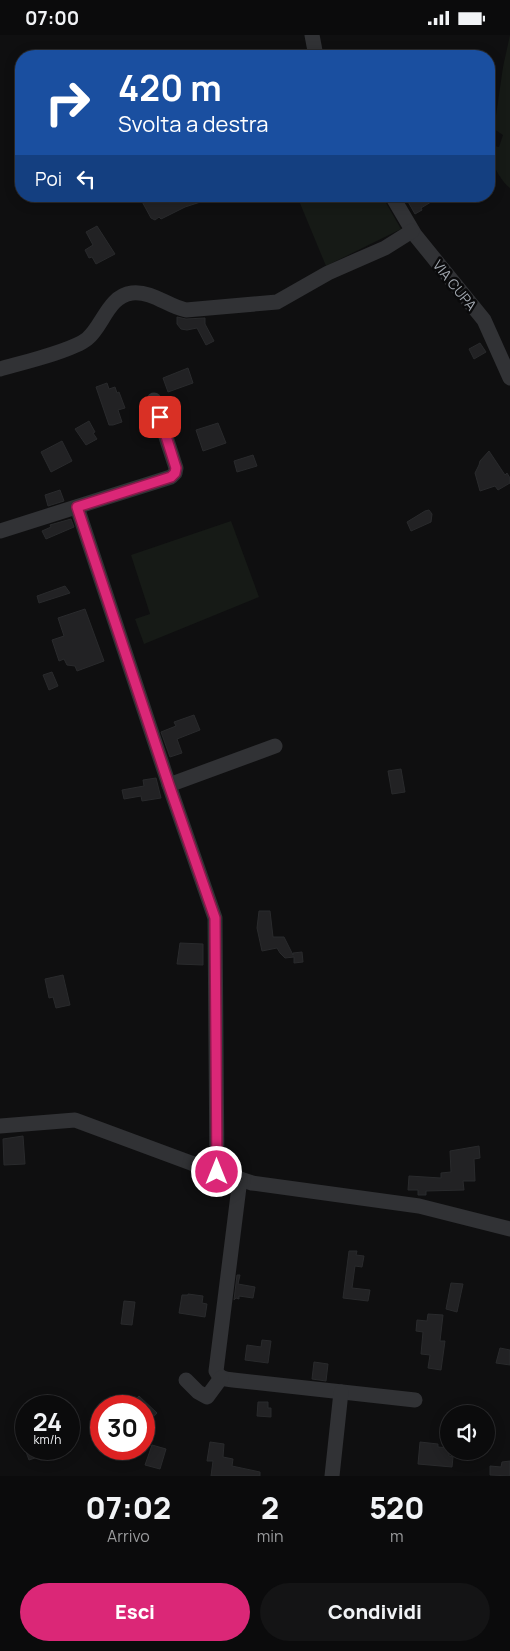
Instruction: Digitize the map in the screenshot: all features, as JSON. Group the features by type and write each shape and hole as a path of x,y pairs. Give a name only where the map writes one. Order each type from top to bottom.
{"street":[{"path":"312,35 315,50"},
{"name":"VIA CUPA","path":"395,202 412,231 484,320 510,378"},
{"path":"0,369 72,347 86,340 115,302 127,294 152,295 178,309 186,310 277,302 328,273 386,247 412,231"},
{"path":"0,531 171,477 175,473 176,468 154,400"},
{"path":"77,507 215,918 217,1172"},
{"path":"169,785 274,746"},
{"path":"0,1126 75,1120 252,1183 419,1206 510,1229"},
{"path":"221,1379 216,1371 240,1179"},
{"path":"186,1380 198,1392 207,1397 221,1379"},
{"path":"221,1379 415,1400"},
{"path":"332,1476 341,1392"}],"shaded area":[{"path":"510,35 510,188 495,168 495,146 499,147 503,135 495,130 495,122"},
{"path":"299,202 385,202 401,229 326,266"},
{"path":"231,521 259,597 144,644 135,619 150,614 131,555"}],"building":[{"path":"142,202 201,202 185,207 161,219 159,217 155,220 151,218"},
{"path":"408,202 431,202 421,208 422,210 415,214"},
{"path":"97,226 115,254 96,264 92,257 89,258 85,250 93,245 86,232"},
{"path":"177,317 186,319 205,318 205,324 214,341 206,345 197,328 181,329 177,324"},
{"path":"480,343 486,352 474,359 469,349"},
{"path":"188,368 193,383 168,392 163,378"},
{"path":"107,383 109,389 115,387 117,393 119,392 125,408 118,410 122,422 113,425 109,425 96,387"},
{"path":"89,421 97,439 86,445 75,429"},
{"path":"218,423 226,443 203,451 196,430"},
{"path":"62,441 72,461 51,472 41,452"},
{"path":"489,451 505,475 507,473 510,483 498,490 495,486 480,491 475,473 480,461"},
{"path":"253,455 257,466 237,472 234,461"},
{"path":"60,490 64,501 48,506 45,495"},
{"path":"429,510 432,514 431,522 411,531 407,522"},
{"path":"71,519 74,527 46,539 42,531 51,527 50,525"},
{"path":"65,586 70,593 39,603 37,596"},
{"path":"85,609 104,661 77,671 75,666 67,665 64,659 59,661 52,640 64,636 58,618"},
{"path":"52,672 58,686 49,690 43,675"},
{"path":"194,715 200,730 177,739 182,753 170,757 161,732 176,726 174,722"},
{"path":"401,769 405,792 392,794 388,771"},
{"path":"156,778 161,798 142,801 141,796 124,799 122,790 144,786 143,780"},
{"path":"259,911 270,911 273,937 284,937 293,955 293,953 302,952 303,962 294,963 294,957 285,958 277,948 262,951 257,928"},
{"path":"180,943 203,944 203,965 177,964"},
{"path":"63,975 70,1005 56,1008 53,997 49,998 45,979"},
{"path":"23,1136 25,1164 4,1165 3,1139"},
{"path":"479,1146 480,1158 474,1159 475,1181 463,1181 464,1190 426,1191 426,1195 418,1195 418,1190 408,1190 409,1176 441,1178 441,1173 451,1172 450,1151"},
{"path":"349,1251 357,1251 356,1255 364,1256 362,1267 355,1266 352,1288 370,1290 368,1301 343,1298"},
{"path":"237,1275 240,1275 238,1284 255,1287 253,1298 239,1296 239,1299 236,1298 234,1300"},
{"path":"451,1283 463,1284 457,1312 446,1309"},
{"path":"182,1295 203,1296 202,1303 207,1304 205,1317 179,1313"},
{"path":"124,1301 135,1302 132,1325 121,1324"},
{"path":"428,1314 443,1315 440,1341 445,1341 441,1370 428,1368 430,1355 421,1354 423,1332 416,1331 417,1320 427,1321"},
{"path":"262,1340 271,1341 268,1363 245,1360 247,1345 261,1347"},
{"path":"500,1348 510,1350 510,1365 496,1363"},
{"path":"314,1362 328,1364 326,1381 312,1379"},
{"path":"258,1402 268,1402 268,1408 271,1408 271,1417 257,1416"},
{"path":"210,1442 224,1444 223,1457 233,1459 232,1466 260,1472 260,1476 211,1476 213,1461 207,1461"},
{"path":"420,1442 438,1444 438,1447 440,1447 440,1460 453,1460 452,1467 418,1464"},
{"path":"155,1446 166,1449 160,1469 145,1465 147,1460 155,1460"},
{"path":"510,1461 510,1476 490,1475 490,1466 501,1467 502,1462"}],"route":[{"path":"160,417 176,468 175,473 171,477 77,507 215,918 217,1172"}]}
